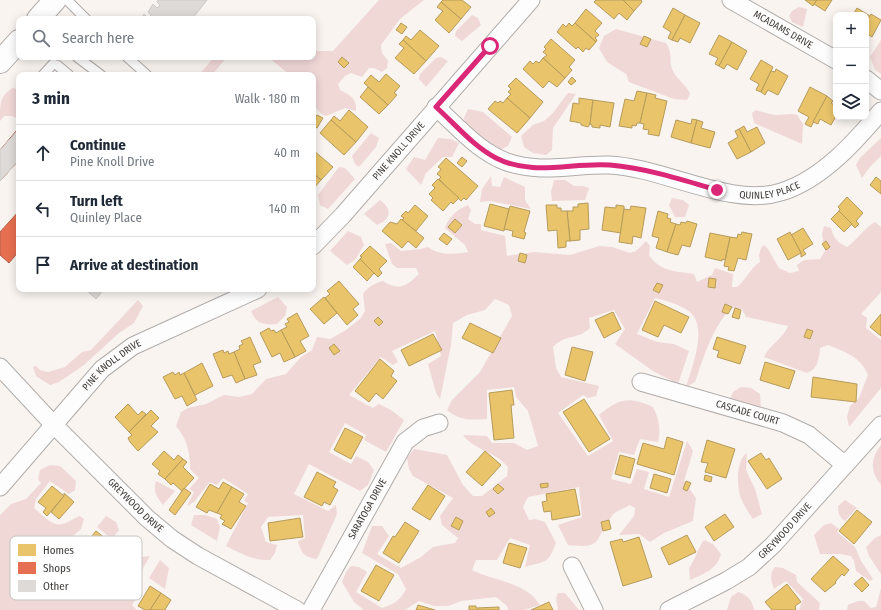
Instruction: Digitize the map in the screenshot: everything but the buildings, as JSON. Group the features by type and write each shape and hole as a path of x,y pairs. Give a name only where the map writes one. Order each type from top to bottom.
{"highway":[{"path":"41,16 55,0"},
{"path":"0,62 16,44"}],"street":[{"name":"PINE KNOLL DRIVE","path":"316,243 344,215 436,107 531,0"},
{"name":"MCADAMS DRIVE","path":"731,0 833,58"},
{"path":"869,81 881,91"},
{"name":"QUINLEY PLACE","path":"436,107 495,158 526,168 610,165 640,170 739,195 762,196 780,193 802,184 820,171 843,150 881,111"},
{"name":"PINE KNOLL DRIVE","path":"0,487 102,369 132,347 169,328 251,292"},
{"name":"GREYWOOD DRIVE","path":"0,367 53,424 147,518 172,539 198,556 297,610"},
{"name":"CASCADE COURT","path":"640,382 783,423 809,435 845,465"},
{"name":"SARATOGA DRIVE","path":"312,610 405,442 422,428 438,423"},
{"name":"GREYWOOD DRIVE","path":"669,610 726,581 749,567 769,549 881,425"},
{"path":"572,566 594,610"}],"lane":[{"path":"67,0 83,16"},
{"path":"81,60 98,72"},
{"path":"130,60 144,72"},
{"path":"46,72 53,64 57,65 65,72"}],"shaded area":[{"path":"379,0 424,0 400,19 381,45 382,53 388,61 387,68 382,72 374,68 369,68 362,77 351,73 345,76 338,84 340,90 350,95 354,100 356,111 345,108 326,116 316,107 316,72 286,72 272,60 316,60 316,51 333,51"},
{"path":"799,7 807,9 803,27 792,22 789,16 792,11"},
{"path":"472,15 478,18 481,25 462,41 455,36 456,31"},
{"path":"616,29 666,43 670,51 673,71 690,94 687,100 674,99 629,82 626,74 607,62 599,48 604,36"},
{"path":"881,40 881,74 875,70 870,57"},
{"path":"441,57 448,61 426,87 419,79 420,74 436,58"},
{"path":"212,60 224,60 214,72 202,72"},
{"path":"13,88 16,89 16,118 4,116 0,121 0,110 3,97"},
{"path":"568,93 576,94 553,128 552,150 546,155 533,153 524,147 521,136 533,125 544,121 552,114"},
{"path":"468,109 483,112 512,137 508,146 498,151 466,126 464,118"},
{"path":"756,110 775,115 797,115 803,124 802,144 754,123 752,113"},
{"path":"371,133 379,138 376,147 359,167 355,164 352,156"},
{"path":"438,138 451,139 459,143 452,157 443,157 426,173 421,185 406,169 414,157 425,160"},
{"path":"881,138 881,156 862,178 856,165 860,158"},
{"path":"339,167 345,168 355,179 328,209 320,205 318,195"},
{"path":"491,176 492,186 500,187 504,177 525,187 525,200 531,209 490,201 480,202 482,189"},
{"path":"554,180 565,180 574,186 589,188 585,200 552,201 551,192"},
{"path":"672,198 683,200 689,205 685,217 675,217 669,205"},
{"path":"380,200 387,207 389,214 382,223 377,225 364,214"},
{"path":"468,205 471,210 468,219 475,224 481,224 481,230 505,236 507,256 534,252 570,255 599,246 612,247 630,253 636,251 646,241 650,246 649,255 653,261 663,268 694,274 697,282 712,275 715,268 733,274 732,287 737,287 760,262 759,255 761,248 764,245 779,268 790,273 799,271 797,265 804,260 820,259 825,251 822,234 824,226 831,228 836,240 847,247 867,227 875,222 881,227 881,292 861,314 867,318 866,328 881,340 881,388 849,427 847,417 850,406 859,398 868,375 865,369 856,359 828,345 820,348 816,366 807,373 764,357 770,348 786,331 788,326 746,317 742,309 731,308 724,316 714,334 705,353 695,382 686,387 695,357 698,335 694,316 687,310 667,301 655,298 637,334 657,342 674,344 689,351 678,384 653,371 615,344 625,329 614,310 589,318 590,328 585,332 563,340 553,347 556,368 561,377 599,386 596,396 588,398 583,395 558,413 588,456 613,441 599,415 606,409 624,400 637,401 653,407 659,424 658,442 640,439 634,455 619,452 611,479 631,484 637,469 649,472 644,489 669,497 687,441 693,451 684,481 696,498 693,521 664,533 650,542 639,534 619,535 634,516 635,508 630,505 613,514 597,541 593,544 588,546 568,545 558,525 582,517 579,487 528,497 523,507 529,520 535,519 545,522 556,543 548,559 525,567 530,545 510,538 497,560 476,560 472,570 527,591 540,605 524,610 508,610 507,606 496,597 461,601 448,606 434,606 419,601 405,610 364,610 354,602 342,582 346,572 351,566 359,567 367,572 356,592 382,608 397,601 406,589 398,574 362,553 372,526 382,526 389,536 377,554 401,568 421,557 433,547 455,543 458,538 442,525 440,516 453,498 413,476 409,469 407,458 414,449 447,455 463,485 473,496 482,496 507,476 508,467 497,458 473,444 463,435 487,436 492,443 514,443 527,450 538,446 528,411 516,397 514,387 487,390 487,419 461,418 447,410 452,400 480,372 512,316 509,305 495,299 485,310 467,315 453,323 451,345 440,399 436,393 428,364 441,356 435,331 392,351 398,362 393,365 381,357 349,395 373,408 379,404 391,410 404,420 386,452 364,440 366,435 345,423 329,452 351,464 356,456 368,462 374,470 368,485 360,491 309,464 294,494 328,511 336,505 337,514 317,559 306,556 299,545 298,541 305,538 303,515 268,517 261,527 266,542 277,545 275,553 270,560 253,558 226,546 248,503 244,501 248,494 223,478 217,485 210,482 194,502 187,506 194,492 189,489 199,478 190,469 187,446 183,436 176,426 181,412 188,408 206,404 224,395 239,397 252,394 266,379 286,374 301,357 312,350 317,337 330,339 346,330 361,318 365,311 363,294 367,289 383,281 398,287 406,285 419,274 416,268 397,268 392,264 385,244 391,243 401,251 428,247 442,253 452,254 468,252 465,245 445,228 454,214"},
{"path":"348,231 361,237 364,245 355,260 347,265 330,251"},
{"path":"278,297 287,307 285,316 277,324 264,324 255,319 251,311"},
{"path":"138,300 143,306 134,323 119,333 84,365 59,382 50,385 36,376 33,367 36,366 40,370 48,372 65,367 82,352 91,350"},
{"path":"741,387 751,388 760,394 761,408 730,399 733,392"},
{"path":"881,445 881,485 873,470 873,460"},
{"path":"747,453 746,470 755,489 762,514 753,519 741,499 738,485 739,467 743,456"},
{"path":"50,465 60,466 76,481 75,490 69,494 50,481 36,499 34,508 55,524 69,522 80,516 84,519 81,529 73,536 10,536 10,600 135,600 132,605 137,610 0,610 0,515 11,504 26,499 41,483 38,479 40,470"},
{"path":"156,481 175,491 163,505 156,493"},
{"path":"845,500 857,508 845,521 839,515 838,506"},
{"path":"194,515 205,515 217,519 220,527 217,541 191,525"},
{"path":"106,516 116,522 119,530 114,536 108,536 97,527"},
{"path":"831,523 839,529 837,532 855,547 861,561 873,579 870,581 856,571 854,561 851,556 840,554 820,554 814,535 824,525"},
{"path":"881,535 881,574 869,556 866,547 875,538"},
{"path":"704,540 713,544 721,554 713,567 705,573 690,580 689,568"},
{"path":"150,556 142,570 142,557"},
{"path":"160,560 169,568 165,589 149,578"},
{"path":"775,567 783,568 796,575 797,582 820,603 819,610 799,610 803,599 786,581 774,589 771,578"},
{"path":"881,588 881,610 847,610 848,605 858,601 864,601 871,608 876,607"},
{"path":"738,592 749,598 754,610 727,610 731,597"},
{"path":"558,593 565,593 579,610 558,610 556,598"}],"route":[{"path":"490,46 436,107 495,158 526,168 610,165 640,170 717,190"}]}
